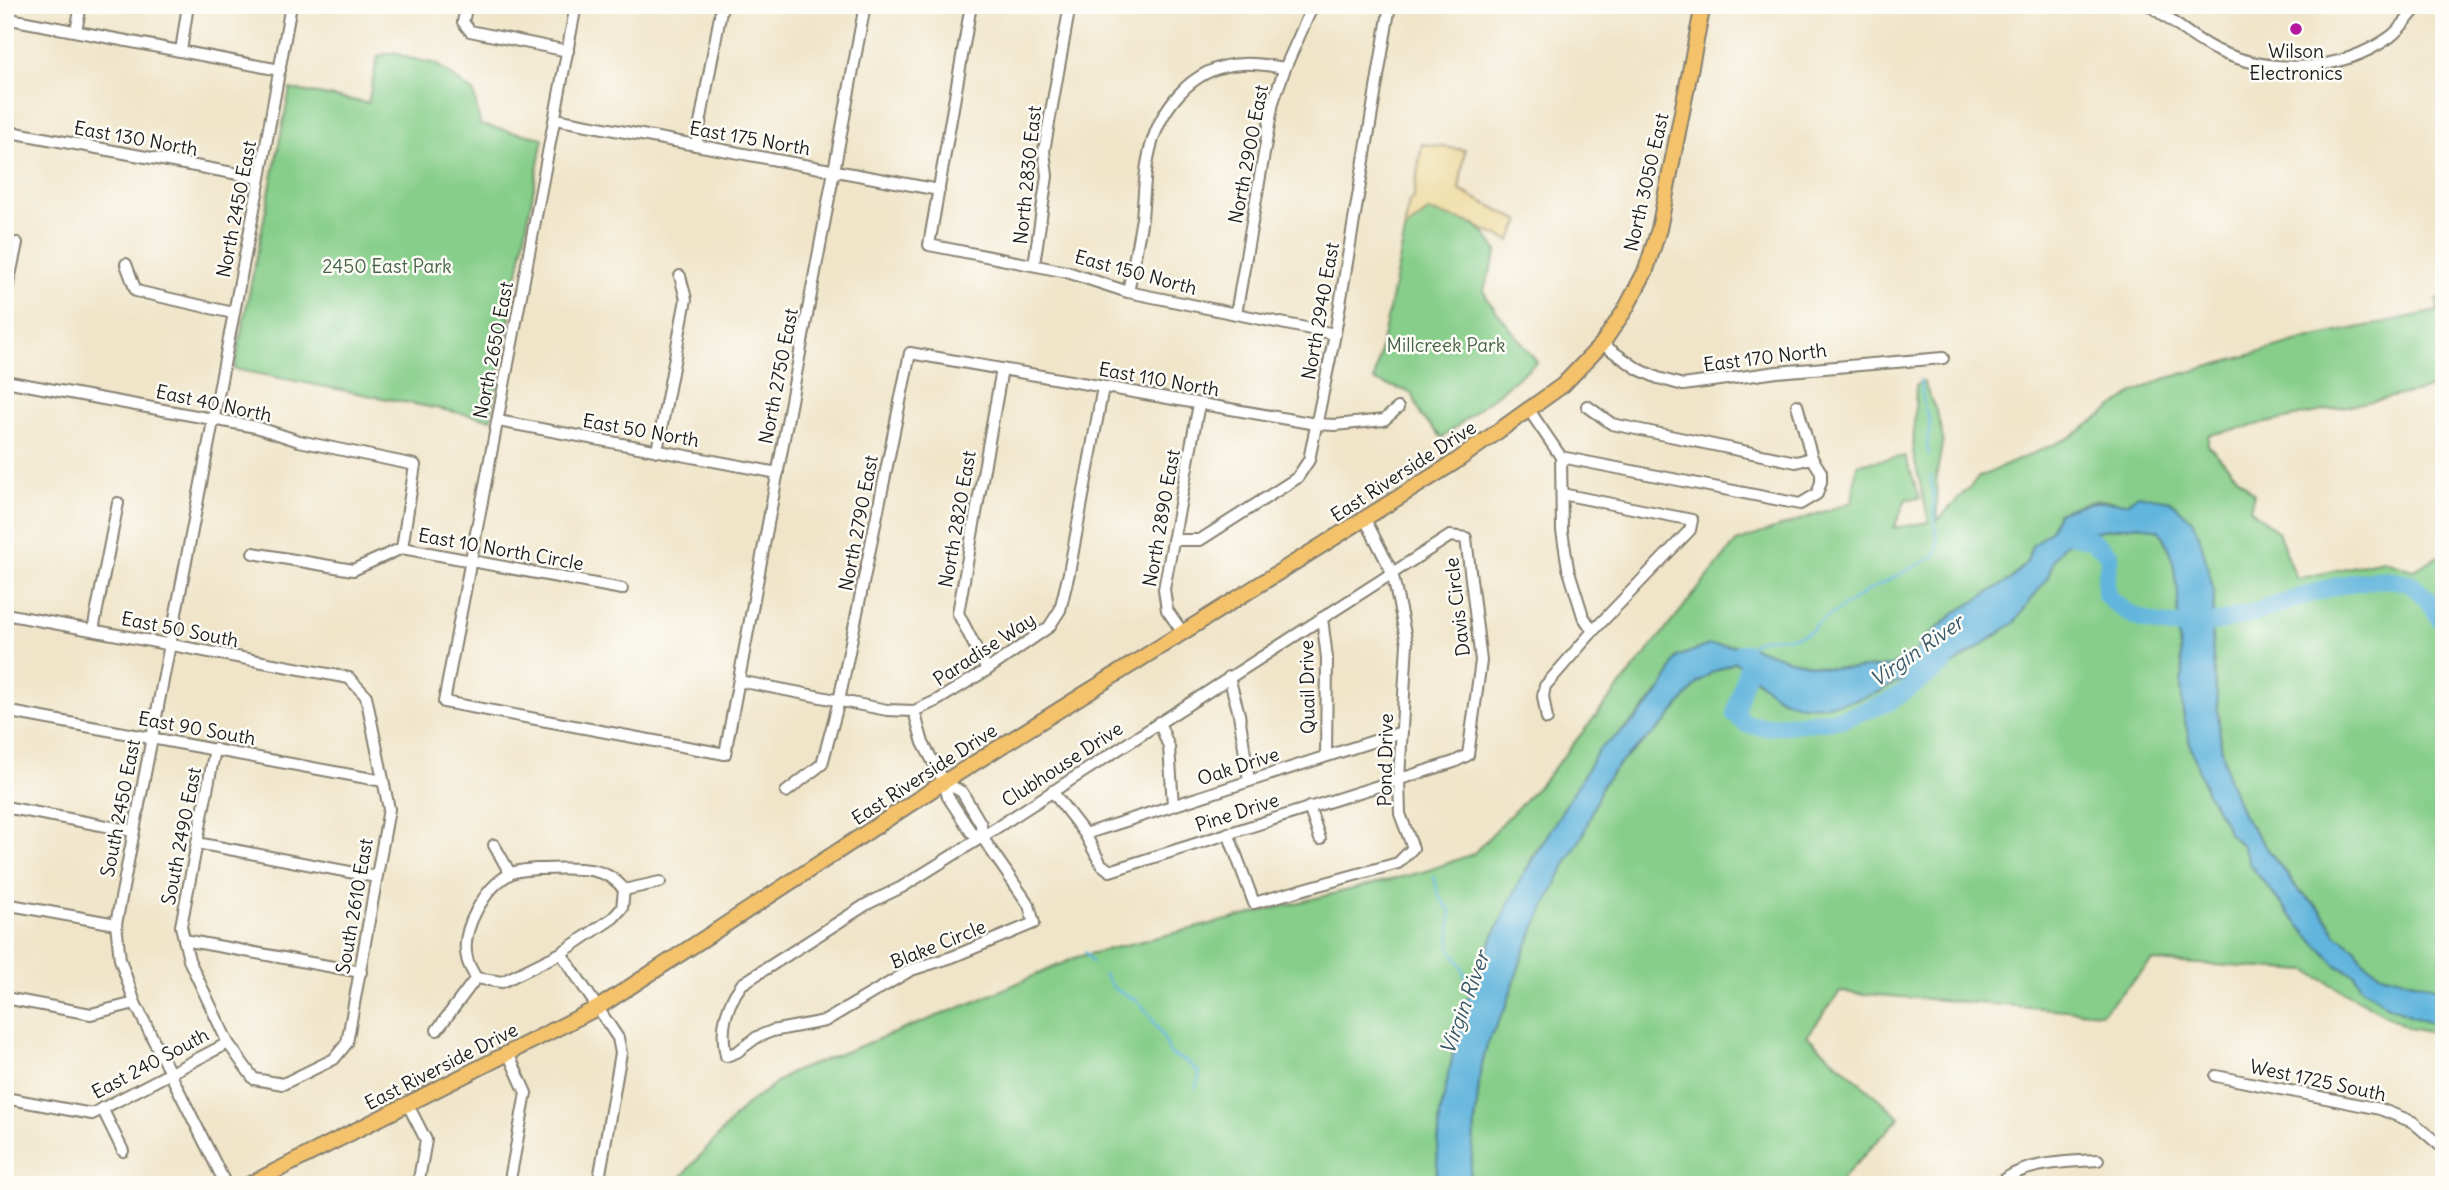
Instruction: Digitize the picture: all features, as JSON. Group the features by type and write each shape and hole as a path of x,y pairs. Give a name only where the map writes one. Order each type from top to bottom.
{"main road":[{"name":"North 3050 East","path":"1597,348 1625,310 1641,280 1659,229 1703,5"},
{"name":"East Riverside Drive","path":"248,1185 509,1055 599,1007 944,782 1483,443 1563,385 1597,348"}],"street":[{"path":"76,32 81,5"},
{"path":"181,51 188,5"},
{"name":"North 2450 East","path":"213,419 291,5"},
{"path":"467,5 463,22 470,31 568,51"},
{"name":"North 2650 East","path":"576,5 444,702 725,754"},
{"path":"696,145 722,5"},
{"name":"North 2750 East","path":"725,754 865,5"},
{"path":"939,190 971,5"},
{"name":"North 2830 East","path":"1034,265 1047,177 1044,151 1070,5"},
{"name":"North 2900 East","path":"1236,314 1273,102 1313,5"},
{"name":"North 2940 East","path":"1173,540 1200,540 1297,478 1309,460 1335,334 1390,5"},
{"path":"2149,5 2214,49 2251,63 2301,68 2348,58 2391,36 2419,5"},
{"path":"5,18 280,70"},
{"path":"1128,292 1141,219 1147,160 1154,134 1166,109 1183,88 1200,76 1221,68 1249,64 1285,68"},
{"name":"East 175 North","path":"555,119 939,190"},
{"name":"East 130 North","path":"5,131 260,178"},
{"name":"East 150 North","path":"939,190 929,245 1067,272 1128,292 1335,334"},
{"path":"5,299 16,243"},
{"path":"126,264 136,291 233,313"},
{"path":"657,451 686,299 680,276"},
{"name":"East 170 North","path":"1597,348 1658,378 1683,385 1842,365 1943,358"},
{"name":"East 110 North","path":"910,352 1316,424 1335,425 1384,420 1398,408"},
{"name":"North 2790 East","path":"786,792 822,764 839,701 910,352"},
{"name":"North 2820 East","path":"987,670 958,613 1002,369"},
{"name":"East 40 North","path":"5,380 256,427 299,441 415,465 402,548"},
{"name":"Paradise Way","path":"914,711 987,670 1049,627 1060,610 1103,387"},
{"name":"North 2890 East","path":"1183,633 1167,610 1164,589 1199,404"},
{"path":"1561,457 1800,503 1817,494 1821,472 1812,458 1797,405"},
{"path":"1587,406 1612,424 1796,462 1812,458"},
{"path":"1529,410 1561,457 1562,531 1569,568 1583,616 1594,631"},
{"name":"South 2450 East","path":"213,419 116,924 120,959 135,1003 226,1185"},
{"name":"East 50 North","path":"498,421 778,473"},
{"path":"1547,719 1543,696 1545,686 1690,530 1692,520 1562,494"},
{"path":"93,630 118,503"},
{"name":"Pond Drive","path":"1228,833 1254,903 1398,863 1413,848 1400,814 1399,779 1407,643 1392,572 1365,519"},
{"name":"Clubhouse Drive","path":"726,1056 722,1040 730,1000 742,984 867,904 902,887 982,837 1450,536 1466,538"},
{"name":"Davis Circle","path":"1466,538 1481,661 1468,755"},
{"name":"East 10 North Circle","path":"253,553 354,569 402,548 622,589"},
{"name":"East 50 South","path":"5,614 349,678"},
{"name":"Quail Drive","path":"1322,618 1327,658 1326,757"},
{"path":"1229,677 1239,713 1249,781"},
{"name":"South 2610 East","path":"254,1079 283,1084 334,1059 347,1043 389,809 366,696 349,678"},
{"path":"739,681 887,710 914,711 923,743 944,782 948,797 971,832 982,837"},
{"name":"East 90 South","path":"5,710 383,780"},
{"path":"1159,722 1169,747 1173,806"},
{"name":"Oak Drive","path":"1085,834 1402,732"},
{"name":"South 2490 East","path":"215,749 181,926 190,960 228,1042 254,1079"},
{"name":"Pine Drive","path":"1052,791 1085,834 1101,864 1110,871 1454,762 1468,755"},
{"path":"5,807 133,831"},
{"path":"1309,807 1320,839"},
{"name":"Blake Circle","path":"726,1056 772,1031 825,1021 911,970 953,957 1034,923 1029,905 982,837"},
{"path":"197,843 376,877"},
{"path":"494,845 510,873"},
{"path":"537,869 607,873 617,880 624,890 622,908 613,918 561,953 502,982 476,978 466,957 468,934 474,915 484,897 510,873 537,869"},
{"path":"624,890 660,882"},
{"path":"5,904 116,924"},
{"path":"184,940 361,972"},
{"path":"561,953 618,1038 621,1053 598,1185"},
{"path":"437,1030 476,978"},
{"path":"5,998 91,1014 135,1003"},
{"name":"East 240 South","path":"5,1098 92,1114 228,1042"},
{"path":"509,1055 526,1093 509,1185"},
{"name":"West 1725 South","path":"2216,1076 2381,1109 2413,1122 2444,1149"},
{"path":"408,1105 426,1140 418,1185"},
{"path":"102,1108 123,1151"},
{"path":"1998,1185 2007,1175 2053,1163 2098,1160"}],"green space":[{"name":"2450 East Park","path":"394,52 436,64 474,93 480,125 543,138 491,419 234,369 290,89 368,103 378,56"},
{"name":"Millcreek Park","path":"1429,211 1469,222 1491,241 1497,252 1484,289 1487,299 1537,362 1442,438 1421,416 1413,395 1374,381 1406,228"},
{"path":"2437,299 2444,299 2444,386 2208,435 2208,445 2254,494 2250,509 2278,532 2297,579 2382,560 2414,570 2444,553 2444,989 2384,975 2365,963 2355,948 2337,935 2321,910 2300,891 2243,816 2228,778 2221,745 2212,646 2214,592 2199,535 2138,508 2100,500 2058,513 2050,531 2032,546 2027,562 2011,579 1954,614 1928,636 1916,651 1891,666 1825,668 1786,659 1749,646 1709,645 1677,657 1664,686 1640,714 1600,748 1555,825 1535,852 1485,955 1468,998 1454,1049 1440,1115 1436,1185 674,1185 744,1107 788,1074 979,1000 1077,957 1426,871 1473,854 1545,779 1736,542 1852,502 1857,464 1905,456 1920,498 1906,499 1894,528 1929,522 1913,453 1916,385 1923,381 1937,413 1943,439 1936,478 1938,520 1979,477 2071,437 2133,393 2164,379 2314,337 2438,311"},
{"path":"2139,525 2159,530 2171,552 2178,590 2183,712 2191,748 2207,793 2229,834 2242,845 2250,865 2337,966 2354,974 2361,987 2424,1021 2444,1024 2444,1035 2409,1028 2307,971 2152,961 2102,1013 1840,992 1807,1036 1900,1117 1836,1185 1469,1185 1480,1073 1488,1041 1505,1009 1525,949 1566,863 1583,835 1602,785 1620,763 1664,724 1699,682 1735,662 1782,699 1817,705 1858,699 1897,682 1928,678 1941,673 2003,631 2048,577 2054,559 2064,545 2089,532"}],"sand":[{"path":"1422,144 1465,150 1459,190 1520,221 1510,241 1475,224 1429,211 1404,233 1409,201 1413,200"}],"water":[{"path":"2137,495 2170,501 2192,520 2199,535 2214,592 2212,646 2221,745 2228,778 2243,816 2299,891 2321,910 2337,935 2355,948 2365,963 2384,975 2444,989 2444,1024 2424,1021 2388,1006 2361,987 2354,974 2337,966 2297,923 2250,865 2242,845 2229,834 2207,793 2191,748 2183,712 2178,590 2171,552 2159,530 2139,525 2089,532 2064,545 2054,559 2048,577 2014,623 1941,673 1898,682 1857,699 1818,706 1782,699 1735,662 1699,682 1664,724 1620,763 1602,785 1583,835 1566,863 1525,949 1505,1009 1488,1041 1480,1073 1469,1185 1436,1185 1440,1115 1454,1049 1468,998 1485,955 1519,882 1600,748 1626,728 1650,704 1665,683 1677,657 1709,645 1749,646 1786,659 1825,668 1891,666 1916,651 1928,636 1954,614 2011,579 2027,562 2032,546 2050,531 2058,513 2091,503 2126,503"}],"waterway":[{"path":"1920,380 1930,423 1927,445 1929,455"},
{"path":"1748,648 1762,639 1794,637 1813,630 1815,625 1869,590 1935,556 1938,548 1931,476"},
{"name":"Virgin River","path":"2059,536 2062,533 2092,540 2110,555 2106,595 2135,616 2167,625 2201,625 2236,618 2341,585 2374,580 2400,581 2415,587 2444,625"},
{"name":"Virgin River","path":"1740,653 1745,653 1749,662 1735,714 1746,724 1765,727 1841,719 1889,702 1944,664"},
{"path":"1434,877 1440,898 1451,911 1450,948 1461,965 1471,993"},
{"path":"1085,952 1092,962"},
{"path":"1104,974 1110,984 1143,1007 1160,1032 1170,1054 1189,1063 1200,1074 1196,1087"}],"place":[{"name":"Wilson Electronics","path":"2296,29"}]}
